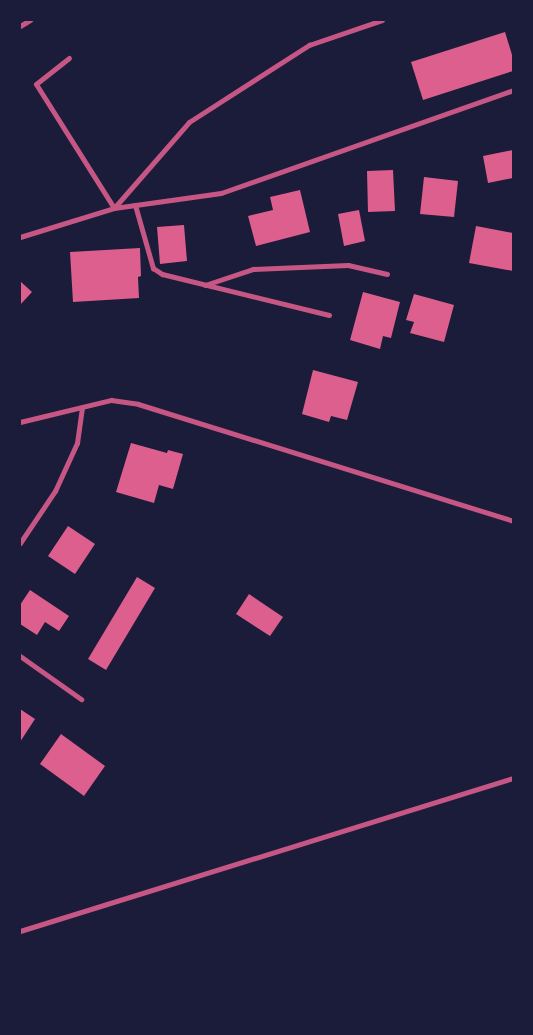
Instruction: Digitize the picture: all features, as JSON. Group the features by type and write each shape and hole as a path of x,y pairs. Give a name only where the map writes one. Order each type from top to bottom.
{"street":[{"path":"20,26 30,20"},
{"path":"114,208 190,122 308,45 382,20"},
{"path":"69,58 36,84 114,208"},
{"path":"20,237 114,208 221,193 513,90"},
{"path":"135,205 153,268 162,274 329,315"},
{"path":"204,285 253,269 348,265 387,274"},
{"path":"20,422 111,400 138,404 513,521"},
{"path":"20,543 55,491 77,443 82,407"},
{"path":"20,656 82,699"},
{"path":"20,931 513,778"}],"building":[{"path":"505,32 513,58 513,71 423,100 411,62"},
{"path":"513,150 513,178 488,183 483,156"},
{"path":"393,170 395,211 368,212 367,171"},
{"path":"424,177 458,181 454,217 420,214"},
{"path":"300,190 310,232 256,246 248,216 273,210 270,197"},
{"path":"359,210 365,241 344,246 338,214"},
{"path":"184,225 187,261 160,264 157,227"},
{"path":"476,226 513,233 513,271 469,263"},
{"path":"140,248 141,276 138,277 139,298 73,302 70,252"},
{"path":"20,281 32,292 20,305"},
{"path":"363,292 400,302 391,338 383,336 380,349 350,340"},
{"path":"414,294 454,305 444,342 410,333 414,322 406,320"},
{"path":"313,370 358,382 347,420 331,416 329,422 302,414"},
{"path":"131,443 167,453 168,450 183,454 173,489 159,485 154,503 116,492"},
{"path":"68,526 95,544 75,574 48,556"},
{"path":"137,577 155,588 106,670 88,659"},
{"path":"30,590 69,616 59,631 45,622 37,635 20,624 20,605"},
{"path":"249,594 283,617 270,636 236,614"},
{"path":"20,709 35,719 20,742"},
{"path":"61,734 105,766 84,796 40,764"}]}
